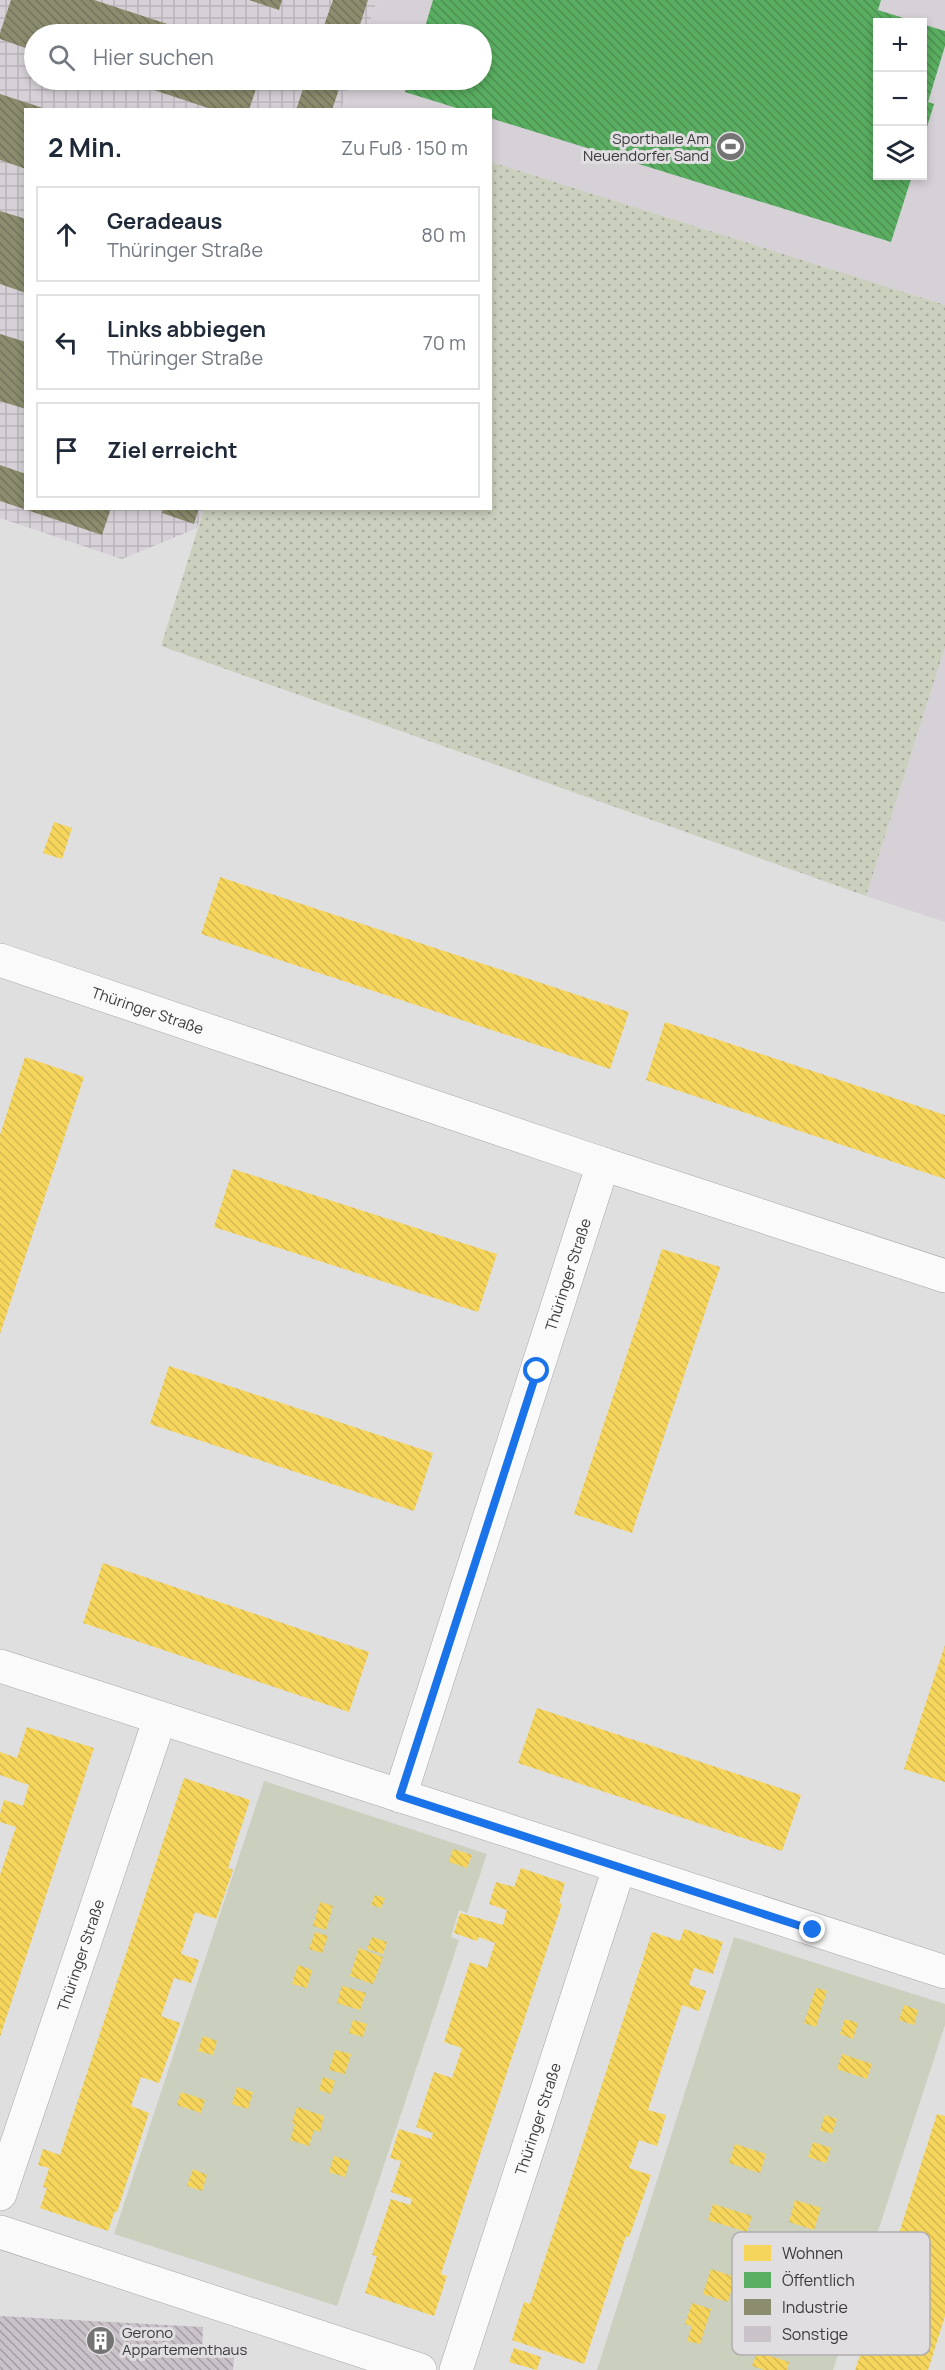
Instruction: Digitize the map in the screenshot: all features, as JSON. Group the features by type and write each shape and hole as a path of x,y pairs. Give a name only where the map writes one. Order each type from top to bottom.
{"street":[{"name":"Thüringer Straße","path":"0,960 603,1164 945,1276"},
{"name":"Thüringer Straße","path":"400,1796 603,1164"},
{"path":"0,1666 945,1972"},
{"name":"Thüringer Straße","path":"0,2193 160,1718"},
{"name":"Thüringer Straße","path":"456,2370 619,1868"},
{"path":"0,2232 420,2370"}],"shaded area":[{"path":"0,0 377,0 369,24 24,24 24,90 348,90 341,108 24,108 24,510 204,510 197,528 122,559 0,518"},
{"name":"Sporthalle Am Neuendorfer Sand","path":"377,0 945,0 945,305 492,162 492,108 342,108 348,90 492,90 492,24 369,24"},
{"path":"945,647 945,922 866,896"}],"green space":[{"path":"492,162 945,305 945,647 866,896 161,646 204,510 492,510"},
{"path":"264,1781 487,1854 467,1913 459,1910 451,1937 459,1940 337,2306 114,2234"},
{"path":"734,1937 945,2004 945,2025 878,2232 732,2232 732,2355 838,2355 833,2370 597,2370"}],"building: Wohnen":[{"path":"54,822 72,828 62,859 43,853"},
{"path":"220,877 629,1012 610,1069 201,934"},
{"path":"665,1022 945,1115 945,1179 646,1080"},
{"path":"25,1057 84,1077 0,1334 0,1135"},
{"path":"233,1169 497,1254 478,1312 214,1227"},
{"path":"662,1249 720,1267 632,1533 574,1514"},
{"path":"169,1366 433,1453 414,1511 150,1424"},
{"path":"103,1563 369,1652 349,1712 83,1623"},
{"path":"945,1645 945,1782 904,1769"},
{"path":"537,1708 801,1795 782,1851 518,1763"},
{"path":"27,1727 94,1748 0,2037 0,1875 16,1827 0,1822 0,1814 4,1800 23,1806 29,1785 0,1775 0,1752 17,1758"},
{"path":"184,1778 250,1800 228,1868 233,1870 216,1919 195,1912 181,1954 199,1960 191,1983 174,1978 161,2016 180,2023 159,2083 141,2077 131,2106 149,2113 117,2212 115,2211 108,2231 40,2208 47,2188 43,2187 49,2168 38,2165 43,2149 60,2155"},
{"path":"453,1849 472,1855 467,1868 449,1862"},
{"path":"521,1868 565,1883 559,1903 562,1904 441,2274 447,2276 434,2316 365,2293 377,2256 372,2255 391,2199 410,2205 412,2199 391,2192 401,2161 390,2158 399,2129 431,2139 433,2133 416,2127 434,2072 452,2078 462,2048 444,2042 470,1962 487,1968 495,1943 479,1937 477,1941 454,1933 460,1913 503,1925 507,1910 489,1904 496,1882 514,1887"},
{"path":"375,1895 385,1898 381,1908 371,1905"},
{"path":"320,1902 333,1906 326,1930 313,1926"},
{"path":"684,1929 723,1942 713,1974 694,1968 689,1985 706,1991 699,2011 682,2005 648,2110 666,2115 657,2146 639,2140 629,2168 651,2175 629,2237 626,2236 584,2364 512,2340 524,2302 530,2304 652,1932 680,1941"},
{"path":"315,1932 328,1936 322,1953 309,1949"},
{"path":"372,1937 387,1942 383,1954 367,1949"},
{"path":"359,1948 383,1957 373,1984 350,1976"},
{"path":"298,1965 312,1970 307,1988 292,1984"},
{"path":"342,1986 366,1993 360,2010 337,2003"},
{"path":"816,1988 827,1991 816,2027 804,2023"},
{"path":"904,2005 918,2010 914,2025 899,2020"},
{"path":"845,2019 858,2023 853,2039 840,2034"},
{"path":"353,2020 367,2024 363,2037 349,2033"},
{"path":"203,2036 217,2041 213,2055 198,2051"},
{"path":"335,2050 351,2054 345,2074 329,2070"},
{"path":"842,2054 872,2064 867,2079 837,2069"},
{"path":"323,2077 335,2081 331,2094 319,2090"},
{"path":"237,2087 253,2092 248,2109 232,2104"},
{"path":"181,2092 205,2100 201,2113 177,2105"},
{"path":"297,2107 324,2116 320,2132 314,2130 309,2146 290,2140"},
{"path":"937,2114 945,2116 945,2316 928,2370 855,2370 860,2355 930,2355 930,2232 899,2232"},
{"path":"825,2115 837,2119 832,2134 820,2130"},
{"path":"813,2142 831,2148 826,2163 808,2157"},
{"path":"735,2144 766,2154 760,2173 729,2163"},
{"path":"334,2156 350,2161 345,2177 329,2172"},
{"path":"193,2169 207,2175 202,2191 187,2186"},
{"path":"795,2200 821,2208 814,2230 789,2222"},
{"path":"713,2204 752,2216 747,2232 708,2220"},
{"path":"711,2269 732,2276 728,2302 703,2294"},
{"path":"692,2303 711,2309 700,2344 687,2341 692,2326 685,2324"},
{"path":"514,2348 541,2357 537,2370 509,2362"},
{"path":"756,2355 767,2355 789,2362 787,2370 765,2370 752,2366"}],"building: Öffentlich":[{"name":"Sporthalle Am Neuendorfer Sand","path":"433,0 881,0 878,10 903,18 873,18 873,180 911,180 891,242 492,119 492,108 457,108 405,92 406,90 492,90 492,24 426,24"},
{"path":"927,26 945,31 945,46 928,102 934,104 927,127"}],"building: Industrie":[{"path":"11,0 94,0 167,24 24,24 24,47 0,39"},
{"path":"249,0 282,0 279,10"},
{"path":"333,0 368,0 360,24 325,24"},
{"path":"154,90 256,90 250,108 208,108"},
{"path":"303,90 339,90 333,108 297,108"},
{"path":"0,94 43,108 24,108 24,168 0,160"},
{"path":"0,211 24,218 24,292 0,284"},
{"path":"0,334 24,341 24,408 0,401"},
{"path":"0,465 24,473 24,509 0,501"},
{"path":"27,510 110,510 102,535"},
{"path":"163,510 198,510 194,524 162,513"}],"building: Sonstige":[{"name":"Gerono Appartementhaus","path":"0,2316 203,2327 202,2355 234,2357 233,2370 0,2370"}],"place":[{"name":"Sporthalle Am Neuendorfer Sand","path":"730,147"},
{"name":"Gerono Appartementhaus","path":"101,2341"}],"route":[{"path":"537,1371 400,1796 813,1930"}]}
